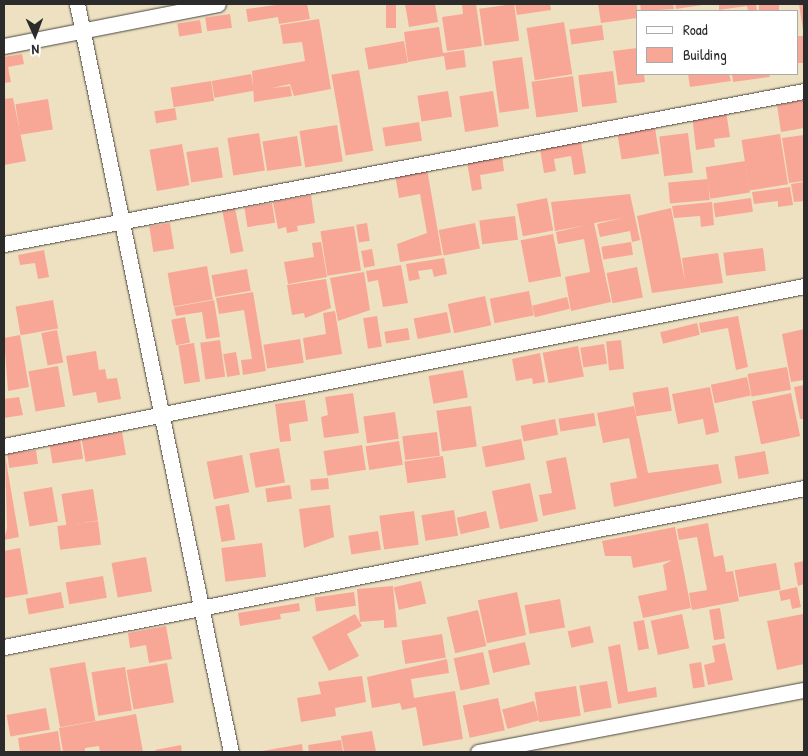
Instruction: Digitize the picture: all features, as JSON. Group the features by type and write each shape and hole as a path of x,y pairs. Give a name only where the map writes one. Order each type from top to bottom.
{"street":[{"path":"77,4 231,752"},
{"path":"4,46 218,4"},
{"path":"4,244 804,91"},
{"path":"4,446 804,286"},
{"path":"4,647 804,488"},
{"path":"478,752 804,690"}],"building":[{"path":"283,4 307,4 310,19 279,24 278,17 248,22 246,9"},
{"path":"386,4 396,4 396,28 386,28"},
{"path":"405,4 435,4 438,22 409,27"},
{"path":"462,4 476,4 482,46 447,51 442,17 463,14"},
{"path":"514,4 519,41 484,46 479,9"},
{"path":"515,4 550,4 551,10 517,15"},
{"path":"598,4 637,4 636,18 601,23"},
{"path":"640,4 673,4 674,9 658,10 641,10"},
{"path":"675,4 702,4 702,5 676,9"},
{"path":"719,4 756,4 757,10 748,10 747,6 719,10"},
{"path":"759,4 779,4 779,10 759,10"},
{"path":"799,4 804,4 804,30 803,30"},
{"path":"230,14 232,28 207,31 205,17"},
{"path":"319,19 331,89 294,96 290,84 272,88 290,86 292,96 254,102 252,71 305,61 302,42 283,44 280,25"},
{"path":"200,20 202,33 179,36 177,24"},
{"path":"564,22 572,74 535,80 526,28"},
{"path":"602,25 604,40 571,44 569,30"},
{"path":"439,27 443,53 464,50 466,67 446,70 444,56 408,62 404,32"},
{"path":"798,36 804,36 804,63 798,63"},
{"path":"404,41 408,63 368,70 365,48"},
{"path":"636,48 636,75 644,75 645,82 618,85 613,51"},
{"path":"22,54 24,64 8,67 11,82 4,83 4,57"},
{"path":"522,57 529,108 500,113 492,61"},
{"path":"359,70 373,151 346,156 331,75"},
{"path":"613,71 617,103 582,107 578,75"},
{"path":"251,74 254,91 215,98 212,81"},
{"path":"688,75 729,75 731,81 690,87"},
{"path":"732,75 769,75 770,77 733,82"},
{"path":"573,76 578,112 536,117 531,82"},
{"path":"211,81 214,101 174,107 171,87"},
{"path":"448,91 452,117 421,122 417,96"},
{"path":"493,91 499,127 465,132 459,96"},
{"path":"13,98 26,161 4,165 4,99"},
{"path":"48,99 53,130 20,135 15,104"},
{"path":"804,100 804,128 781,132 777,105"},
{"path":"175,108 177,120 156,123 154,111"},
{"path":"726,111 730,137 714,139 715,147 696,150 692,115"},
{"path":"419,122 422,141 385,147 382,128"},
{"path":"337,125 343,162 305,167 299,131"},
{"path":"655,128 659,154 622,160 617,134"},
{"path":"259,133 265,171 233,176 227,138"},
{"path":"688,133 693,173 664,176 659,137"},
{"path":"780,134 788,184 749,190 741,140"},
{"path":"804,135 804,181 789,183 782,138"},
{"path":"297,136 302,166 267,171 262,141"},
{"path":"581,142 586,173 574,175 571,156 554,159 556,171 544,173 540,149"},
{"path":"182,144 189,185 157,191 150,150"},
{"path":"218,147 223,178 191,183 186,152"},
{"path":"502,156 504,171 480,175 482,189 472,191 467,162"},
{"path":"745,161 750,193 710,199 705,167"},
{"path":"427,169 442,255 400,262 397,244 427,233 420,194 399,198 395,174"},
{"path":"708,179 710,200 670,203 668,182"},
{"path":"804,182 804,201 794,202 791,184"},
{"path":"790,187 793,205 778,207 778,201 754,204 752,192"},
{"path":"630,194 640,240 632,242 630,231 600,237 597,224 623,218 594,223 611,302 571,311 565,277 590,272 584,239 558,244 556,232 587,225 555,231 551,202"},
{"path":"311,195 315,223 297,226 298,231 287,233 286,227 278,229 273,202"},
{"path":"547,198 553,230 523,236 517,204"},
{"path":"751,198 753,212 715,217 713,203"},
{"path":"712,202 714,225 701,227 700,216 674,218 672,206"},
{"path":"272,203 275,223 247,227 244,207"},
{"path":"235,208 243,251 231,254 222,210"},
{"path":"671,208 685,281 682,258 718,253 723,283 652,293 637,216"},
{"path":"515,216 518,240 482,244 479,220"},
{"path":"170,223 174,249 153,252 149,226"},
{"path":"367,223 370,241 359,242 356,225"},
{"path":"475,223 480,249 444,256 439,230"},
{"path":"354,226 361,270 327,276 320,231"},
{"path":"553,234 561,276 529,283 521,240"},
{"path":"321,242 327,277 288,284 284,262 314,257 312,243"},
{"path":"631,242 633,255 603,260 601,247"},
{"path":"763,248 766,271 726,276 723,253"},
{"path":"372,249 375,266 364,268 361,251"},
{"path":"44,250 49,277 38,279 35,263 20,265 18,255"},
{"path":"444,258 447,274 434,277 432,269 418,271 420,279 409,281 406,264"},
{"path":"401,265 408,303 383,307 378,280 368,282 366,271"},
{"path":"207,266 213,299 174,306 168,273"},
{"path":"637,267 643,297 612,303 607,273"},
{"path":"247,269 251,291 215,297 212,275"},
{"path":"364,272 370,310 338,321 330,278"},
{"path":"326,279 331,308 305,318 304,313 292,315 287,285"},
{"path":"529,291 534,316 495,323 490,299"},
{"path":"253,292 266,371 243,375 241,360 252,359 244,310 219,314 216,298"},
{"path":"485,296 491,325 454,333 448,304"},
{"path":"567,297 570,309 535,317 532,306"},
{"path":"53,300 58,329 21,335 16,307"},
{"path":"214,300 220,337 206,339 202,312 176,316 174,307"},
{"path":"335,311 342,354 306,360 303,338 326,334 323,313"},
{"path":"447,312 451,333 418,339 414,318"},
{"path":"377,316 382,347 368,349 363,318"},
{"path":"738,316 748,367 736,370 728,328 701,333 699,323"},
{"path":"185,317 190,343 176,345 171,320"},
{"path":"697,323 700,335 663,344 660,332"},
{"path":"408,328 410,340 386,344 384,332"},
{"path":"804,329 804,380 791,382 782,334"},
{"path":"57,330 63,362 48,365 41,333"},
{"path":"20,335 29,387 8,391 4,338"},
{"path":"300,339 304,363 267,368 263,345"},
{"path":"220,340 225,377 205,379 200,343"},
{"path":"621,340 624,369 609,370 606,342"},
{"path":"194,343 200,382 184,384 178,346"},
{"path":"604,344 607,364 583,368 580,348"},
{"path":"578,346 584,376 549,383 543,353"},
{"path":"96,351 99,370 105,369 107,379 117,378 121,399 98,403 96,392 73,396 66,356"},
{"path":"236,352 240,375 227,377 223,354"},
{"path":"540,353 545,382 533,384 532,378 516,381 512,359"},
{"path":"58,366 65,406 36,412 28,371"},
{"path":"787,367 791,390 752,397 748,374"},
{"path":"463,370 468,398 433,404 429,376"},
{"path":"747,377 751,396 715,403 711,385"},
{"path":"804,385 804,419 800,419 794,387"},
{"path":"668,387 672,411 636,416 632,393"},
{"path":"710,387 719,432 706,435 703,419 678,424 672,394"},
{"path":"353,393 359,433 324,438 321,417 328,415 325,397"},
{"path":"791,393 800,436 761,444 752,401"},
{"path":"19,397 23,415 4,418 4,399"},
{"path":"305,400 308,421 289,424 291,441 280,442 275,404"},
{"path":"471,406 477,447 442,451 436,411"},
{"path":"634,406 648,473 718,464 722,483 614,507 610,483 637,478 629,438 603,443 597,413"},
{"path":"395,412 399,439 367,443 363,416"},
{"path":"594,413 596,426 560,431 558,419"},
{"path":"555,419 558,435 524,441 521,426"},
{"path":"122,432 126,455 86,462 82,439"},
{"path":"437,432 440,456 405,460 402,436"},
{"path":"80,439 83,459 53,464 49,444"},
{"path":"521,439 525,460 486,467 482,447"},
{"path":"399,441 403,465 369,470 365,446"},
{"path":"362,445 366,470 327,476 323,451"},
{"path":"279,448 285,482 256,488 249,453"},
{"path":"36,450 38,464 9,468 7,454"},
{"path":"765,451 769,474 738,479 734,456"},
{"path":"5,455 19,537 4,540 7,528"},
{"path":"242,455 249,492 214,499 207,462"},
{"path":"443,456 446,478 407,483 404,461"},
{"path":"566,457 576,509 543,516 539,495 552,493 546,461"},
{"path":"328,478 329,489 311,491 310,480"},
{"path":"530,483 538,521 500,529 492,491"},
{"path":"290,485 292,499 267,502 265,488"},
{"path":"52,487 58,521 30,527 23,492"},
{"path":"93,489 98,521 66,526 61,494"},
{"path":"229,504 235,539 221,542 215,506"},
{"path":"330,505 334,537 304,548 299,509"},
{"path":"454,510 458,536 425,541 421,515"},
{"path":"414,511 419,545 384,550 379,516"},
{"path":"486,511 490,528 461,534 457,518"},
{"path":"98,521 101,545 60,550 57,526"},
{"path":"708,523 714,557 723,555 726,572 733,571 739,601 692,610 689,593 707,590 697,537 679,540 677,529"},
{"path":"675,527 691,608 643,618 638,596 667,590 663,565 672,560 633,568 631,556 605,556 602,541"},
{"path":"378,531 381,550 351,554 348,536"},
{"path":"262,543 266,577 225,582 221,548"},
{"path":"20,548 28,594 4,598 4,551"},
{"path":"146,557 152,591 118,598 112,563"},
{"path":"804,561 804,584 798,586 794,563"},
{"path":"776,563 781,590 739,597 735,570"},
{"path":"103,576 107,598 69,604 66,583"},
{"path":"421,581 426,603 399,610 394,587"},
{"path":"393,586 397,627 384,628 384,620 360,622 357,589"},
{"path":"797,587 801,607 792,609 790,599 781,601 779,591"},
{"path":"61,592 64,608 29,615 26,599"},
{"path":"354,592 356,606 316,611 314,598"},
{"path":"517,592 526,635 487,643 478,600"},
{"path":"560,599 565,628 530,634 525,605"},
{"path":"299,603 300,611 280,614 281,619 240,626 238,613"},
{"path":"720,608 725,639 714,640 709,610"},
{"path":"478,610 486,646 455,653 447,617"},
{"path":"355,614 362,626 347,634 359,656 329,671 312,637"},
{"path":"682,614 689,648 658,655 651,621"},
{"path":"803,614 804,664 777,670 767,621"},
{"path":"644,620 649,649 638,650 633,622"},
{"path":"166,626 172,659 149,663 146,645 130,648 128,633"},
{"path":"590,626 594,643 571,648 568,631"},
{"path":"442,634 446,658 405,664 402,640"},
{"path":"525,642 530,664 493,673 488,651"},
{"path":"725,643 733,680 708,685 704,665 715,662 712,646"},
{"path":"620,644 628,692 656,687 657,697 618,704 608,647"},
{"path":"483,652 490,684 461,691 454,658"},
{"path":"447,659 449,673 411,679 414,698 455,691 463,739 423,746 416,707 402,710 400,703 372,708 367,677"},
{"path":"85,662 95,721 60,727 50,668"},
{"path":"701,662 705,687 693,689 689,664"},
{"path":"167,663 174,702 134,710 127,670"},
{"path":"125,667 132,710 98,716 91,672"},
{"path":"362,676 366,702 335,708 336,716 301,722 297,698 321,694 318,682"},
{"path":"607,681 612,708 584,712 579,686"},
{"path":"576,686 581,716 539,722 535,693"},
{"path":"498,698 505,730 470,738 463,705"},
{"path":"534,701 539,720 507,729 502,710"},
{"path":"46,708 50,730 10,737 7,715"},
{"path":"136,714 143,752 100,752 99,746 85,748 85,752 63,752 59,728"},
{"path":"58,731 61,752 20,752 18,738"},
{"path":"372,731 376,752 344,752 341,736"},
{"path":"341,740 343,752 309,752 308,745"},
{"path":"302,744 303,752 262,752 262,751"},
{"path":"181,745 182,752 156,752 155,750"}]}
